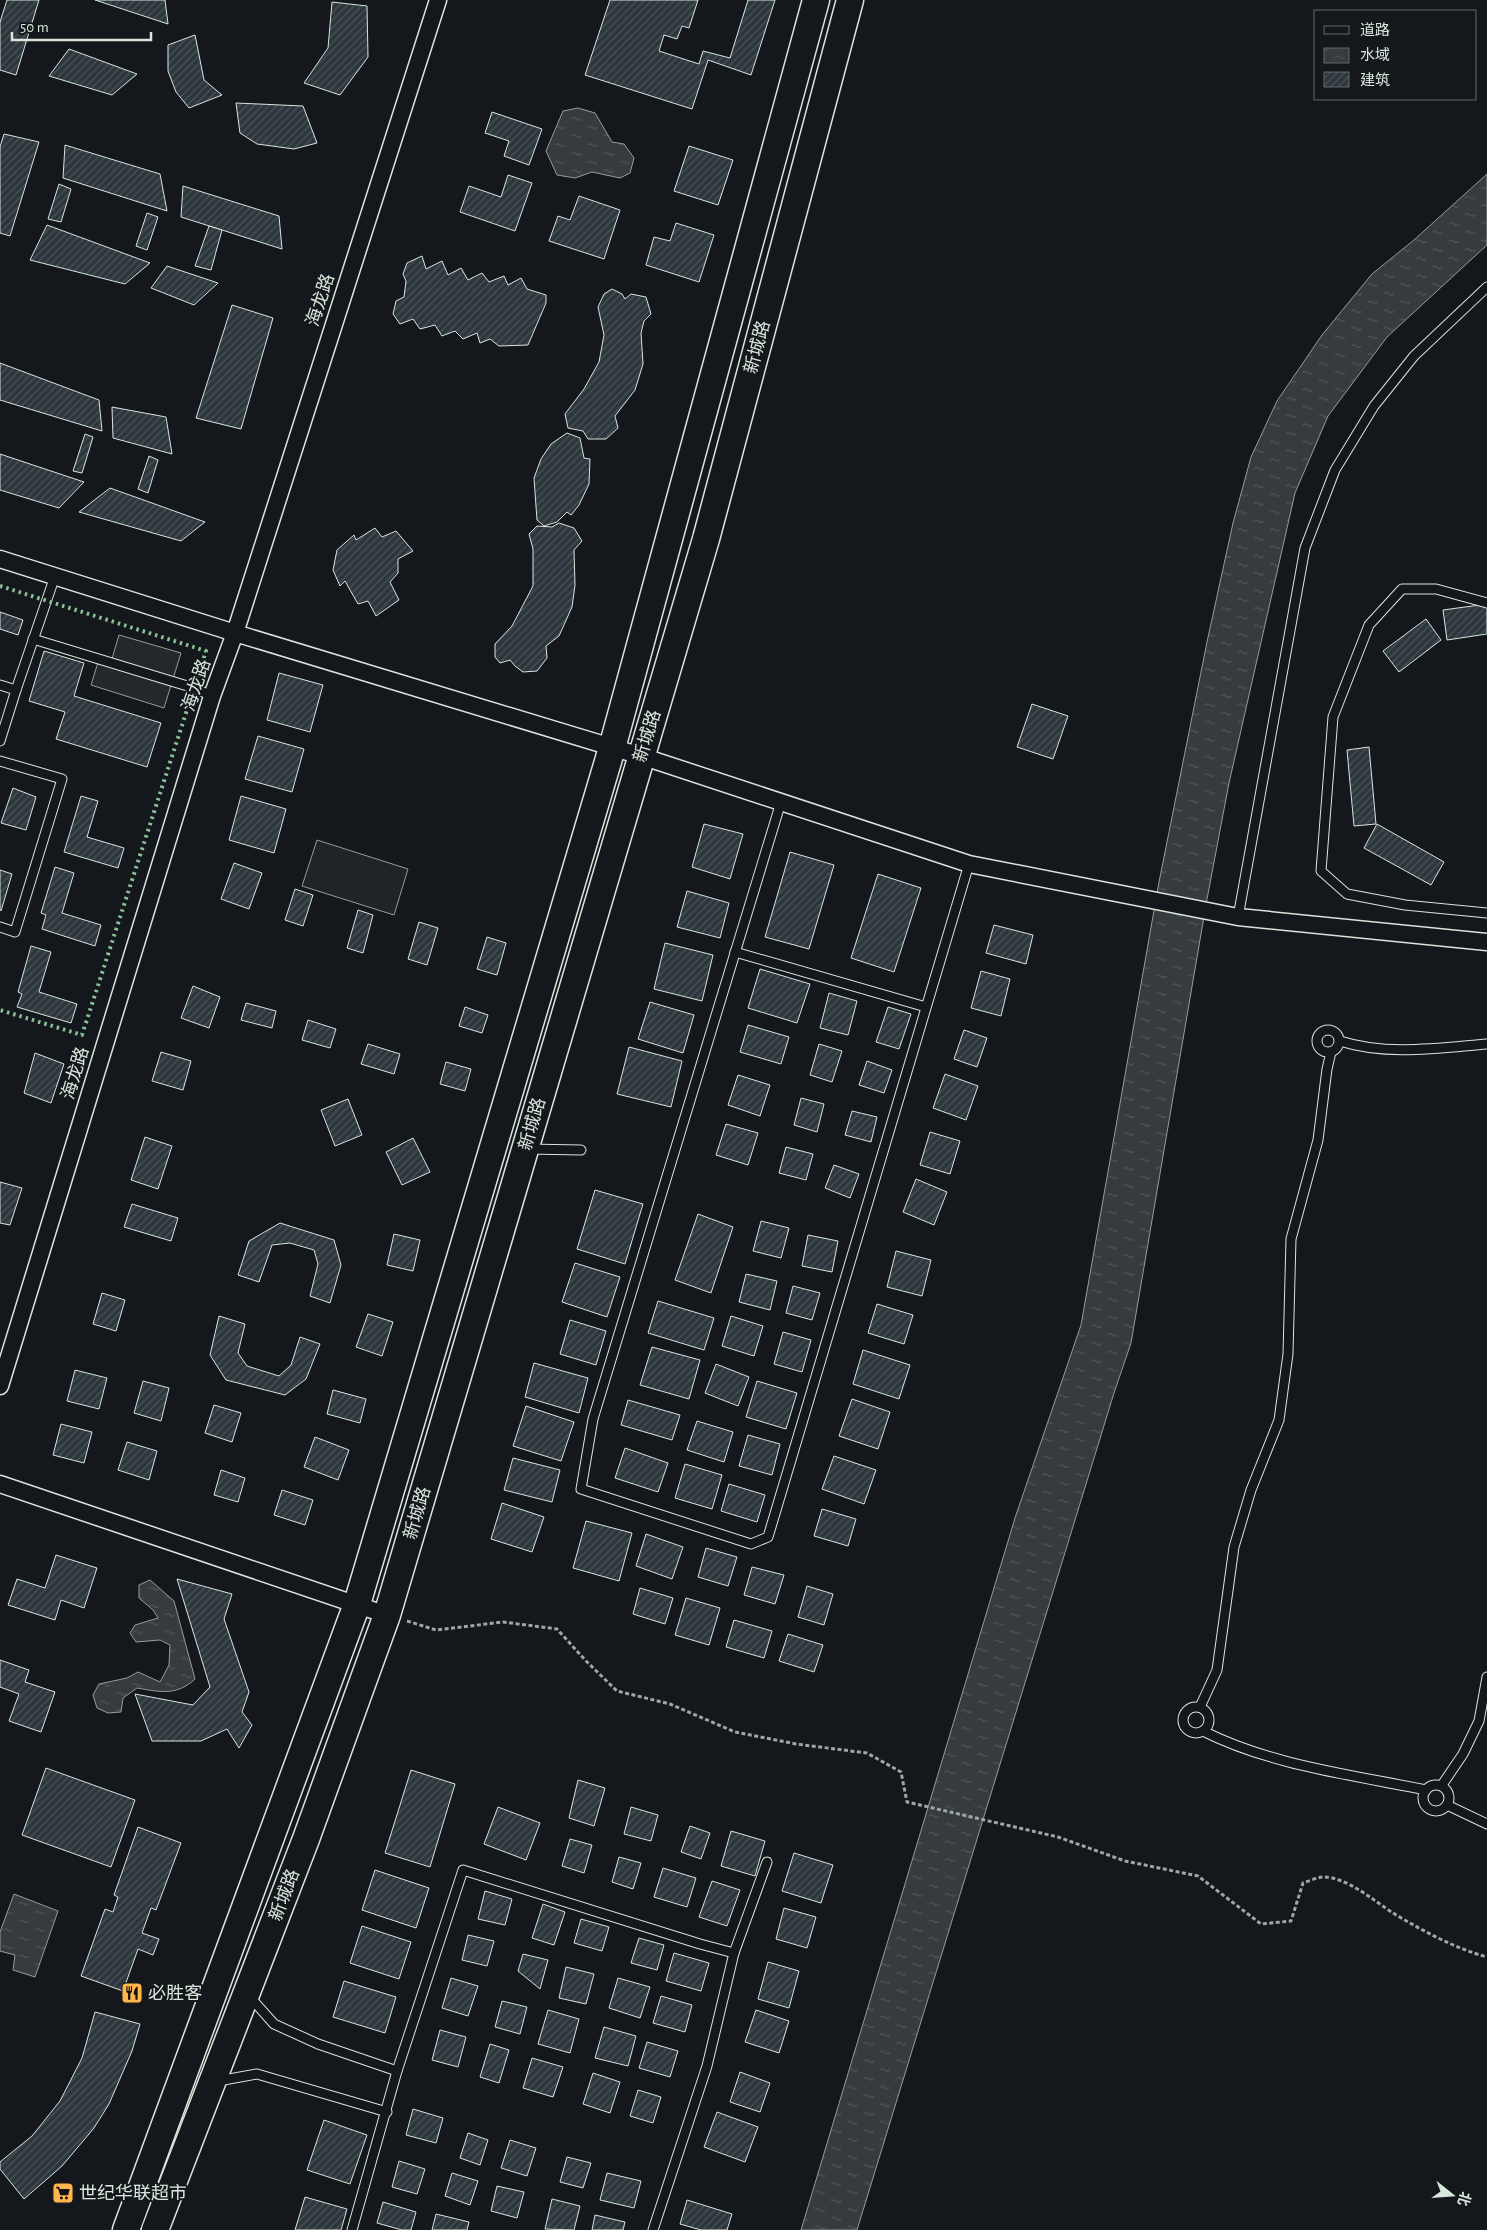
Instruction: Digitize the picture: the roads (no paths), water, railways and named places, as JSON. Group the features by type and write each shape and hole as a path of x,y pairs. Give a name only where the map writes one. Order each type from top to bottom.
{"main road":[{"name":"新城路","path":"126,2230 357,1604 612,748 816,0"},
{"name":"新城路","path":"155,2230 306,1839 386,1615 706,539 850,0"}],"street":[{"name":"海龙路","path":"0,1386 212,696 235,633 438,0"},
{"path":"0,559 235,633 641,756 969,864 1238,917 1487,942"},
{"path":"0,1484 386,1615"}],"lane":[{"path":"1238,917 1305,548 1334,470 1374,406 1414,356 1487,287"},
{"path":"0,741 55,576"},
{"path":"1487,603 1436,589 1402,589 1369,625 1333,717 1321,871 1347,894 1405,905 1487,912"},
{"path":"33,639 194,688 212,696"},
{"path":"0,685 16,690"},
{"path":"0,761 62,779 15,932 0,927"},
{"path":"781,802 594,1419 581,1489 751,1544 768,1537 969,864"},
{"path":"735,952 926,1007"},
{"path":"1325,1030 1332,1030 1338,1035 1340,1042 1337,1048 1331,1052 1324,1052 1318,1048 1316,1041 1319,1034 1325,1030"},
{"path":"1340,1042 1354,1046 1382,1048 1434,1048 1487,1044"},
{"path":"1200,1707 1217,1670 1234,1547 1252,1490 1279,1420 1288,1354 1291,1239 1318,1140 1331,1052"},
{"path":"524,1149 581,1150"},
{"path":"1442,1786 1463,1754 1480,1721 1487,1677"},
{"path":"1193,1707 1200,1707 1207,1711 1210,1718 1208,1726 1203,1731 1196,1733 1189,1731 1184,1725 1183,1718 1186,1711 1193,1707"},
{"path":"1203,1731 1220,1740 1273,1758 1426,1790"},
{"path":"1433,1785 1442,1786 1448,1792 1449,1801 1447,1805 1435,1811 1427,1807 1423,1799 1426,1790 1433,1785"},
{"path":"1447,1805 1487,1824"},
{"path":"653,2230 707,2066 734,1953 767,1862"},
{"path":"352,2230 398,2071 463,1870 734,1953"},
{"path":"246,1994 274,2024 318,2044 398,2071"},
{"path":"212,2081 257,2074 386,2112"}],"water":[{"path":"578,108 595,113 612,142 624,144 634,158 630,173 620,178 592,172 575,178 557,175 546,151 563,111"},
{"path":"1487,174 1487,245 1387,337 1328,416 1295,493 1229,783 1207,899 1131,1343 857,2230 801,2230 1015,1518 1081,1325 1159,882 1207,642 1233,523 1251,457 1277,401 1322,335 1372,274 1414,240"},
{"path":"150,1580 174,1601 195,1679 182,1688 175,1690 161,1691 137,1688 123,1698 121,1712 108,1713 97,1708 93,1695 99,1684 127,1678 138,1672 160,1682 169,1665 170,1645 160,1640 136,1642 130,1633 135,1625 158,1618 153,1610 139,1598 139,1585"},
{"path":"14,1894 58,1911 35,1977 13,1970 15,1955 0,1951 0,1932"}],"place":[{"name":"必胜客","path":"132,1993"},
{"name":"世纪华联超市","path":"63,2193"}]}
